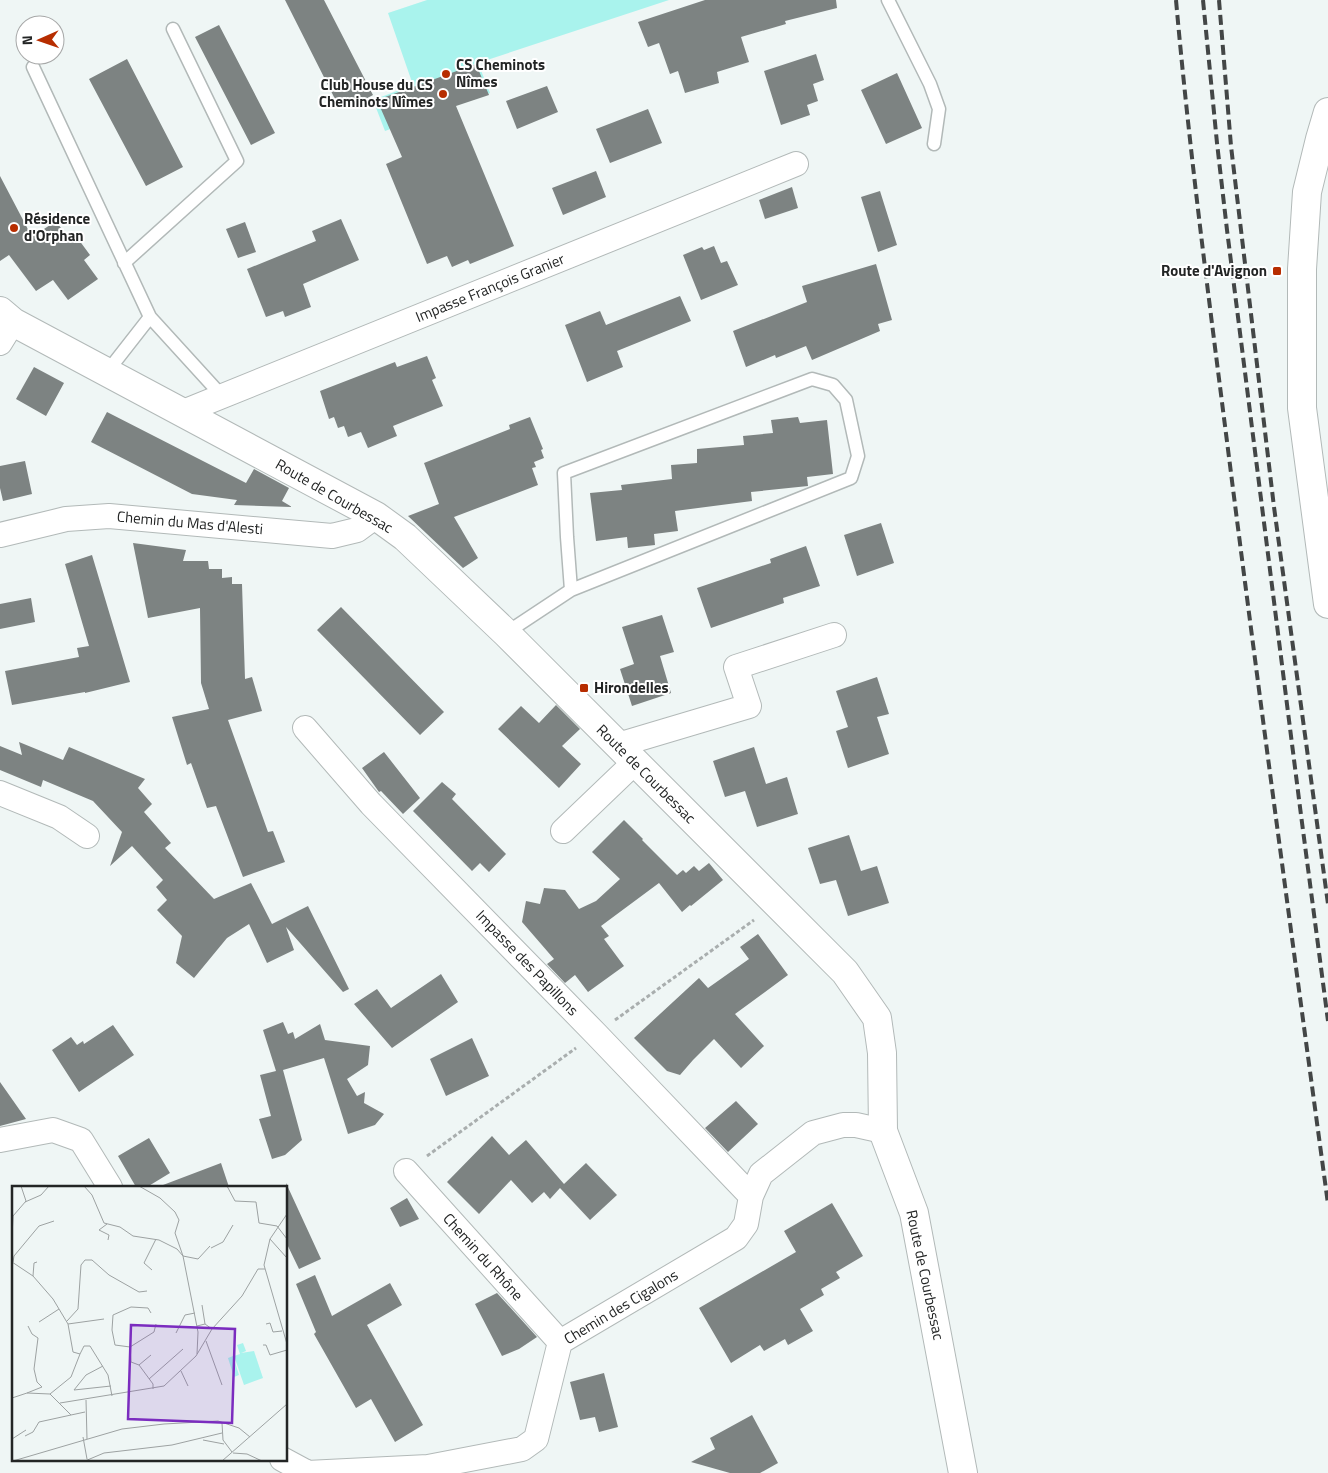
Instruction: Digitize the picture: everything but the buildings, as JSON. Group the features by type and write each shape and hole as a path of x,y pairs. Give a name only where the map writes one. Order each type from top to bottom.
{"street":[{"path":"1328,112 1324,140 1307,192 1302,269 1302,408 1328,604"},
{"name":"Impasse François Granier","path":"183,412 796,164"},
{"name":"Route de Courbessac","path":"4,325 107,372 183,412 376,516 405,537 506,633 845,972 877,1018 882,1053 883,1131 914,1213 963,1473"},
{"name":"Chemin du Mas d'Alesti","path":"0,535 66,519 109,516 332,536 357,530 376,516"},
{"path":"563,831 626,754 749,706 736,667 834,635"},
{"name":"Impasse des Papillons","path":"305,728 371,804 751,1196"},
{"path":"0,793 59,817 88,836"},
{"name":"Chemin des Cigalons","path":"308,1473 428,1467 522,1449 536,1439 560,1342 736,1238 746,1224 751,1196 761,1174 813,1133 842,1125 856,1125 883,1131"},
{"path":"0,1140 53,1130 81,1140 109,1186"},
{"name":"Chemin du Rhône","path":"406,1171 560,1342"},
{"path":"284,1460 308,1473"}],"lane":[{"path":"888,0 930,84 939,110 934,144"},
{"path":"124,263 237,161 173,29"},
{"path":"33,67 150,317 222,396"},
{"path":"107,372 150,317"},
{"path":"506,633 571,590 851,478 858,456 846,400 833,385 812,379 564,473 571,590"}],"shaded area":[{"name":"CS Cheminots Nîmes","path":"427,0 669,0 478,63 490,93 385,131 373,100 413,85 388,13"}],"railway":[{"path":"1176,0 1194,177 1216,355 1328,1204"},
{"path":"1203,0 1227,230 1328,1021"},
{"path":"1219,0 1231,146 1274,507 1328,904"}],"place":[{"name":"CS Cheminots Nîmes","path":"446,74"},
{"name":"Club House du CS Cheminots Nîmes","path":"443,94"},
{"name":"Résidence d'Orphan","path":"14,228"},
{"name":"Route d'Avignon","path":"1277,271"},
{"name":"Hirondelles","path":"584,688"}]}
